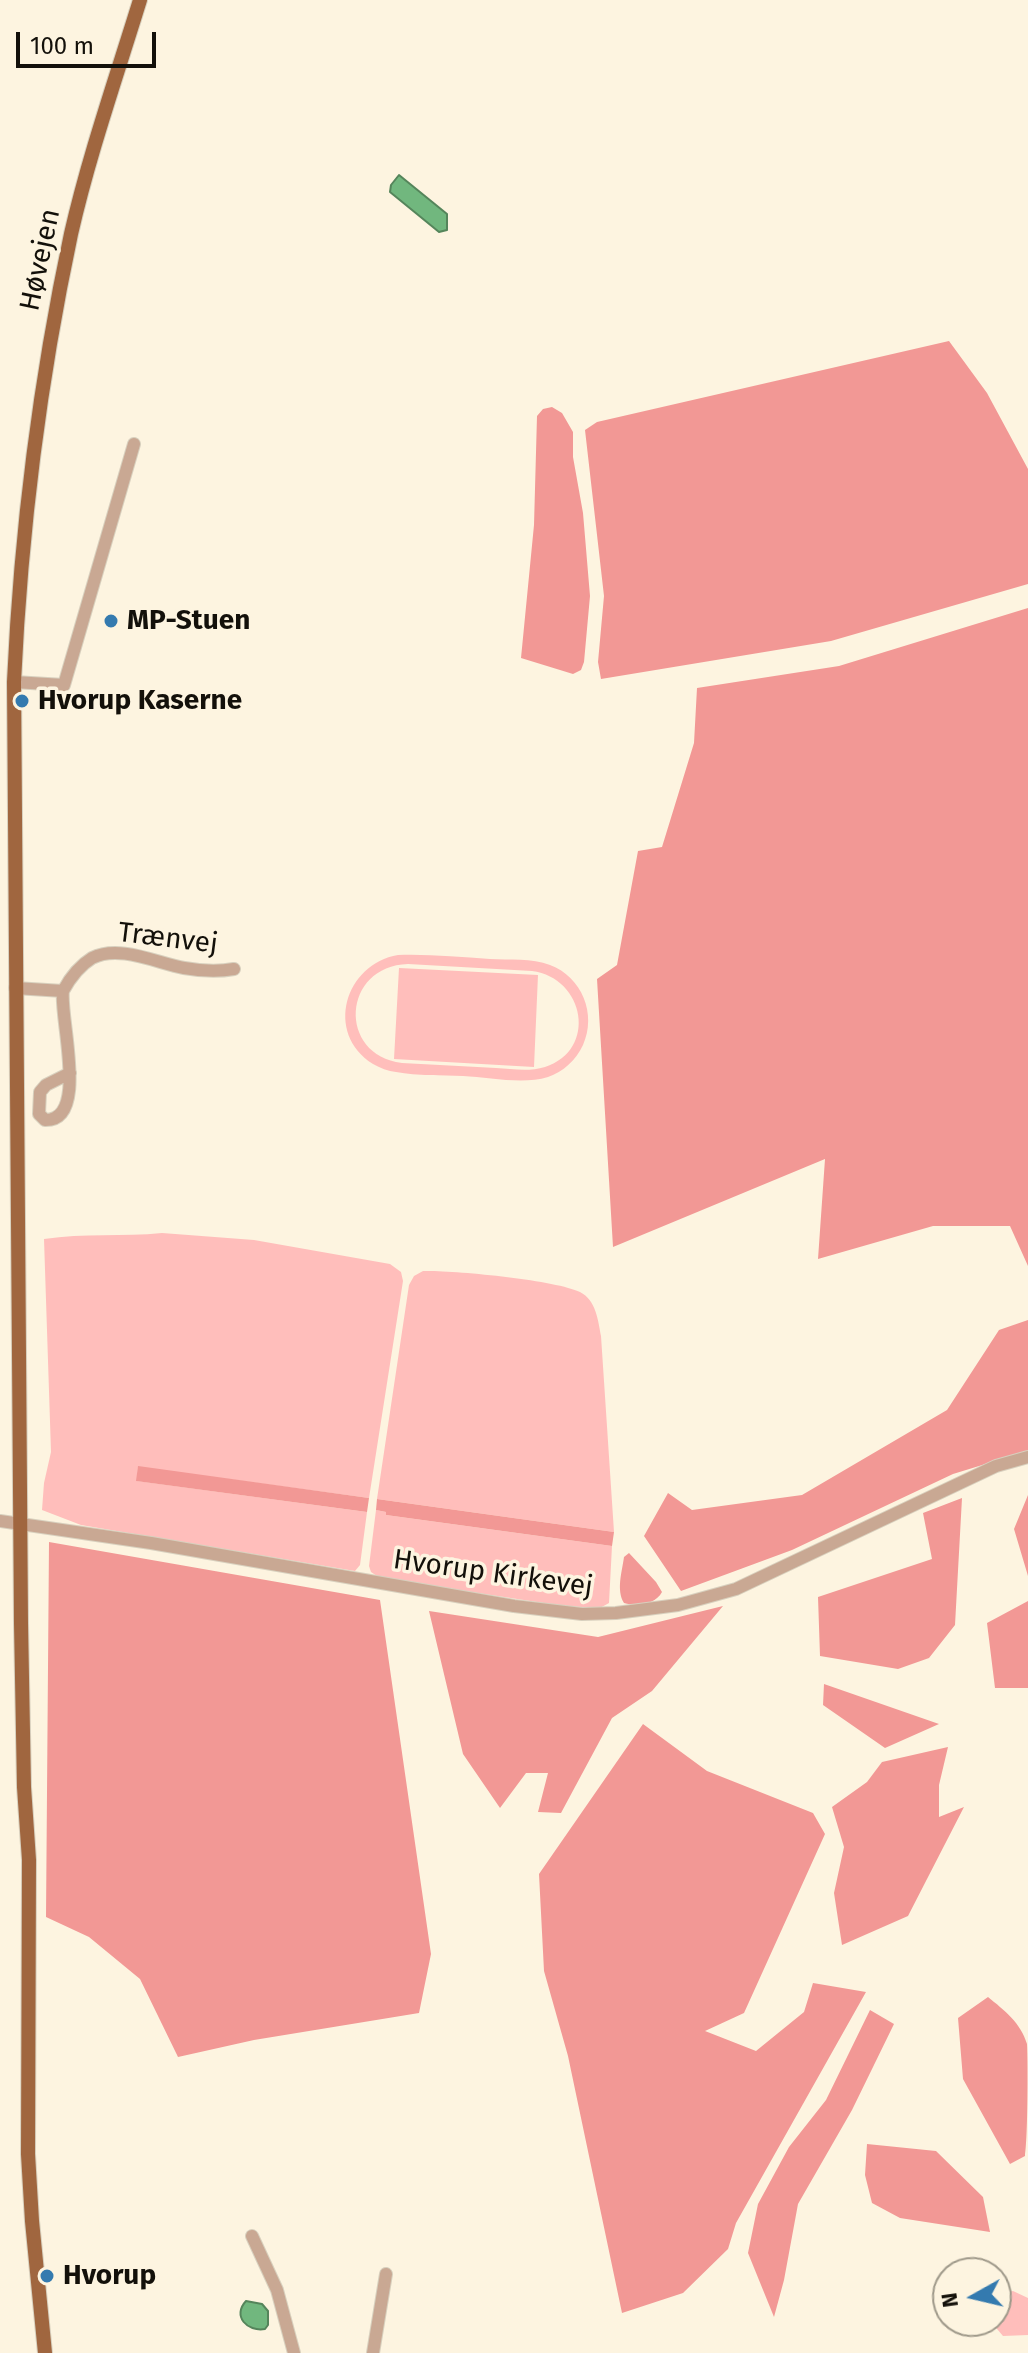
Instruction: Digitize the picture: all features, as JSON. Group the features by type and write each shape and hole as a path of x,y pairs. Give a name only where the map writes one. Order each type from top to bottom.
{"main road":[{"name":"Høvejen","path":"45,2353 28,2154 29,1860 24,1787 15,988 7,805 21,547 46,362 72,232 140,0"},
{"name":"Høvejen","path":"24,1787 20,1859 20,2154 36,2353"}],"street":[{"path":"14,682 64,685 134,444"},
{"name":"Trænvej","path":"63,991 81,966 94,957 109,954 125,954 187,969 217,972 234,969"},
{"path":"15,988 63,991 70,1073"},
{"name":"Hvorup Kirkevej","path":"21,1523 514,1606 582,1614 616,1613 678,1605 736,1589 996,1466 1028,1457"},
{"path":"0,1521 21,1523"},
{"path":"252,2236 277,2290 294,2353"},
{"path":"373,2353 386,2274"}],"shaded area":[{"path":"399,175 447,214 447,230 439,232 390,192"},
{"path":"949,341 987,393 1028,469 1028,584 831,641 601,679 598,662 604,596 585,430 597,422"},
{"path":"552,407 562,413 573,432 573,457 583,513 590,596 584,662 581,670 573,674 521,658 534,525 537,416 543,409"},
{"path":"1028,608 1028,1266 1010,1226 933,1226 818,1259 825,1159 613,1247 597,979 617,965 638,851 662,847 694,743 697,688 839,666"},
{"path":"398,955 421,955 528,960 550,965 571,978 584,998 588,1021 583,1045 564,1069 538,1079 413,1074 381,1068 358,1051 349,1035 345,1018 347,1001 354,985 365,971 380,961","holes":["408,964 532,971 550,976 564,987 578,1015 578,1031 573,1046 562,1058 545,1067 520,1070 402,1063 381,1057 366,1044 358,1029 356,1011 360,994 370,979 386,968"]},
{"path":"399,968 538,975 534,1067 394,1059"},
{"path":"162,1233 254,1240 390,1264 401,1272 403,1281 369,1498 138,1467 137,1481 367,1512 360,1565 355,1571 81,1525 42,1510 51,1452 44,1239"},
{"path":"423,1271 527,1280 568,1288 590,1300 601,1336 614,1532 377,1499 409,1285 414,1276"},
{"path":"1028,1320 1028,1451 953,1474 792,1550 681,1591 644,1536 668,1493 692,1510 802,1495 947,1410 999,1330"},
{"path":"138,1466 369,1498 367,1512 136,1481"},
{"path":"1028,1495 1028,1576 1014,1529"},
{"path":"962,1498 955,1625 929,1658 898,1669 820,1656 818,1597 932,1559 923,1513"},
{"path":"377,1499 614,1532 612,1546 386,1515 386,1512 376,1510"},
{"path":"376,1510 386,1512 386,1515 612,1546 609,1603 600,1608 563,1606 380,1578 371,1572 369,1566"},
{"path":"49,1542 380,1600 431,1954 419,2013 254,2040 178,2057 140,1979 89,1937 46,1917"},
{"path":"629,1553 662,1592 650,1602 640,1605 624,1603 621,1575 624,1557"},
{"path":"1028,1601 1028,1688 995,1688 987,1623"},
{"path":"723,1606 652,1691 612,1718 561,1813 538,1812 548,1773 526,1773 500,1808 463,1754 429,1611 598,1637"},
{"path":"824,1684 939,1724 885,1748 823,1705"},
{"path":"643,1724 707,1771 813,1813 825,1834 744,2013 705,2031 756,2051 804,2012 813,1983 866,1992 736,2223 728,2249 683,2293 622,2313 568,2056 544,1971 539,1874"},
{"path":"948,1747 939,1785 939,1817 964,1807 908,1916 842,1945 834,1893 844,1847 832,1807 867,1782 882,1762"},
{"path":"988,1997 1016,2023 1027,2044 1025,2156 1010,2164 963,2079 958,2018"},
{"path":"870,2010 894,2024 852,2110 798,2204 774,2317 748,2253 758,2204 789,2147 826,2100"},
{"path":"867,2144 936,2151 983,2197 990,2232 900,2218 872,2203 865,2175"},
{"path":"1012,2291 1028,2298 1028,2335 1012,2336"},
{"path":"246,2301 262,2304 268,2311 265,2329 252,2328 244,2322 241,2312"}],"place":[{"name":"MP-Stuen","path":"111,621"},
{"name":"Hvorup Kaserne","path":"22,701"},
{"name":"Hvorup","path":"47,2276"}]}
